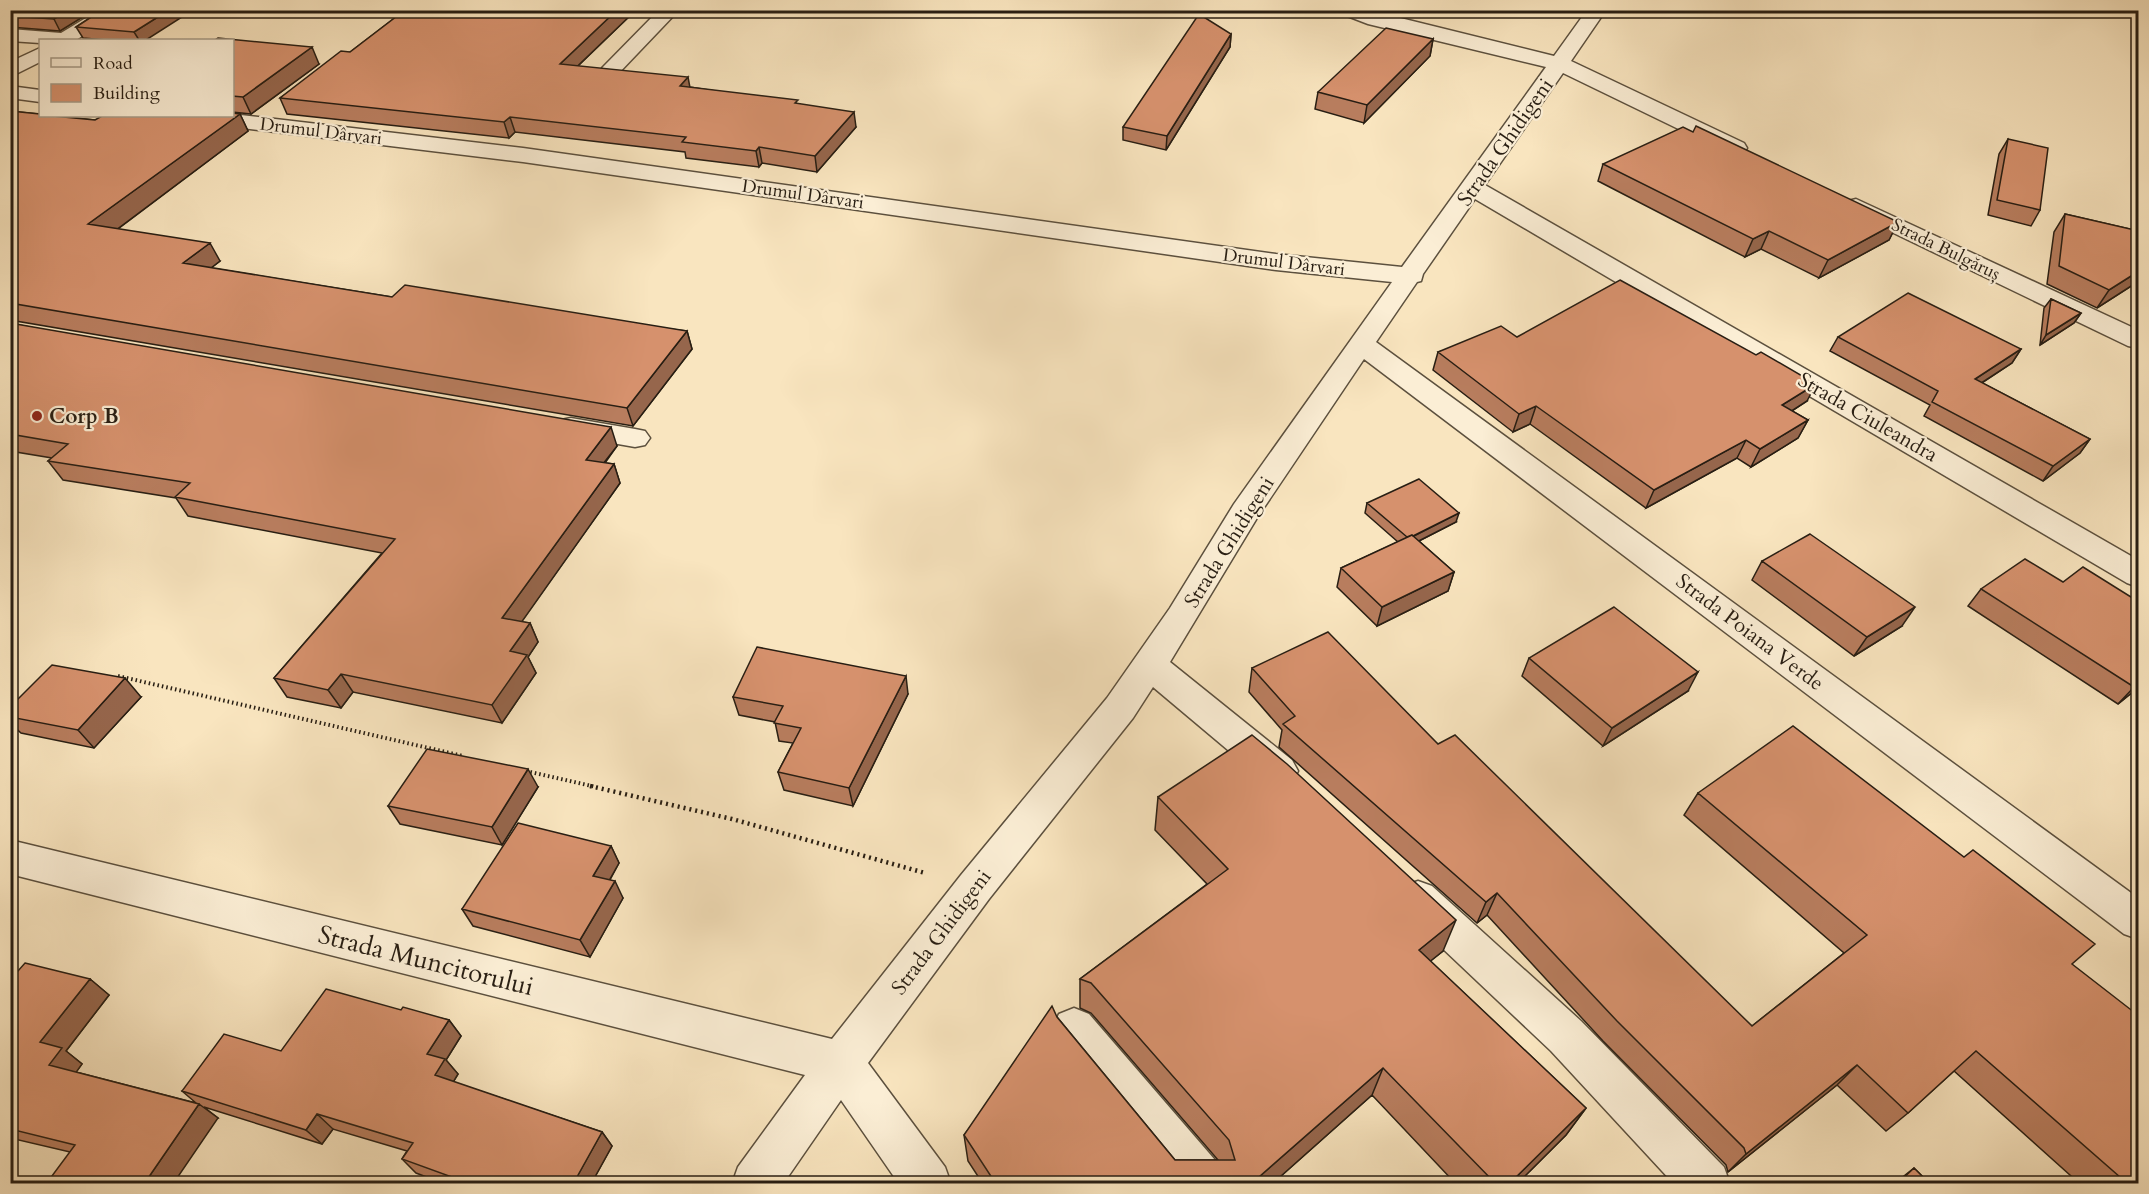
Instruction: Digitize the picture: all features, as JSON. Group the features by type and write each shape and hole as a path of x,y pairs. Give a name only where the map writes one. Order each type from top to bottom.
{"street":[{"path":"66,39 114,10"},
{"path":"610,70 670,10"},
{"name":"Strada Ghidigeni","path":"755,1184 841,1062 975,887 1066,776 1150,665 1245,512 1560,64 1375,20 1349,10"},
{"path":"1597,10 1560,64 1752,156"},
{"path":"10,35 53,39"},
{"path":"10,71 39,55"},
{"path":"10,92 39,96"},
{"path":"256,124 275,110"},
{"name":"Drumul Dârvari","path":"201,117 524,154 1276,262 1412,276"},
{"name":"Strada Ciuleandra","path":"1473,188 2139,575"},
{"name":"Strada Bulgăruș","path":"1838,197 2139,340"},
{"name":"Strada Poiana Verde","path":"1361,344 2139,921"},
{"path":"542,422 635,438"},
{"path":"1150,665 1304,792"},
{"name":"Strada Muncitorului","path":"10,857 841,1062"},
{"path":"1391,873 1566,1036 1707,1184"},
{"path":"1074,1029 1204,1184"},
{"path":"841,1062 928,1184"}],"path":[{"path":"118,676 466,757"},
{"path":"524,770 732,819 975,887"}],"building":[{"path":"10,10 68,10 54,19 10,16"},
{"path":"102,10 169,10 134,32 76,27"},
{"path":"405,10 617,10 560,64 688,77 680,86 798,100 795,103 854,112 815,156 759,147 756,151 682,142 686,137 510,117 504,122 280,98 341,51 350,52"},
{"path":"1199,14 1231,34 1167,136 1123,127"},
{"path":"1386,28 1433,39 1367,105 1318,92"},
{"path":"234,40 312,47 243,97 234,96"},
{"path":"10,111 39,114 39,117 95,120 100,117 234,117 234,113 240,114 88,224 210,243 183,263 392,297 405,285 687,331 627,408 10,303"},
{"path":"1696,126 1898,222 1828,260 1769,231 1753,239 1603,164 1683,127 1693,132"},
{"path":"2008,139 2048,148 2040,210 1997,200"},
{"path":"2065,214 2139,231 2139,271 2109,290 2059,266"},
{"path":"1620,280 1756,355 1761,352 1816,384 1782,405 1808,420 1760,449 1746,440 1654,490 1536,406 1519,414 1438,352 1501,326 1517,337"},
{"path":"1908,293 2021,349 1975,379 2090,439 2053,466 1932,402 1938,391 1838,337"},
{"path":"2051,299 2081,313 2046,335"},
{"path":"10,323 611,427 586,460 614,464 502,618 530,623 510,651 527,655 492,705 341,674 328,690 274,678 395,539 175,497 190,483 48,461 68,444 10,434"},
{"path":"1419,479 1459,513 1407,537 1367,503"},
{"path":"1810,534 1915,607 1867,637 1762,561"},
{"path":"1412,535 1454,572 1382,607 1341,568"},
{"path":"2025,559 2063,582 2083,567 2139,602 2139,684 2134,687 1981,589"},
{"path":"1614,607 1698,672 1612,728 1529,658"},
{"path":"1328,632 1438,744 1455,735 1752,1026 1867,935 1698,793 1793,726 1964,857 1973,850 2095,944 2072,964 2139,1016 2139,1184 2128,1184 1976,1051 1908,1113 1857,1065 1746,1154 1744,1148 1617,1021 1497,893 1486,902 1283,724 1295,716 1252,668"},
{"path":"757,647 906,676 849,788 778,772 801,728 774,723 783,706 733,697"},
{"path":"52,665 125,678 78,730 10,717 10,707"},
{"path":"1252,735 1287,764 1456,920 1419,950 1586,1108 1509,1184 1496,1184 1383,1068 1251,1184 996,1184 964,1135 1052,1006 1057,1017 1175,1160 1235,1160 1229,1140 1091,983 1080,979 1228,869 1158,797"},
{"path":"427,749 528,769 492,827 388,806"},
{"path":"518,823 611,846 593,876 615,881 580,940 462,909"},
{"path":"25,963 90,979 40,1042 62,1048 49,1065 199,1104 144,1184 46,1184 75,1145 10,1129 10,980"},
{"path":"326,989 401,1010 403,1007 449,1020 427,1054 445,1059 435,1075 602,1132 573,1184 471,1184 402,1159 413,1143 317,1114 306,1130 182,1091 224,1034 281,1051"},
{"path":"1914,1168 1930,1184 1897,1184"}],"place":[{"name":"Corp B","path":"37,416"}]}
